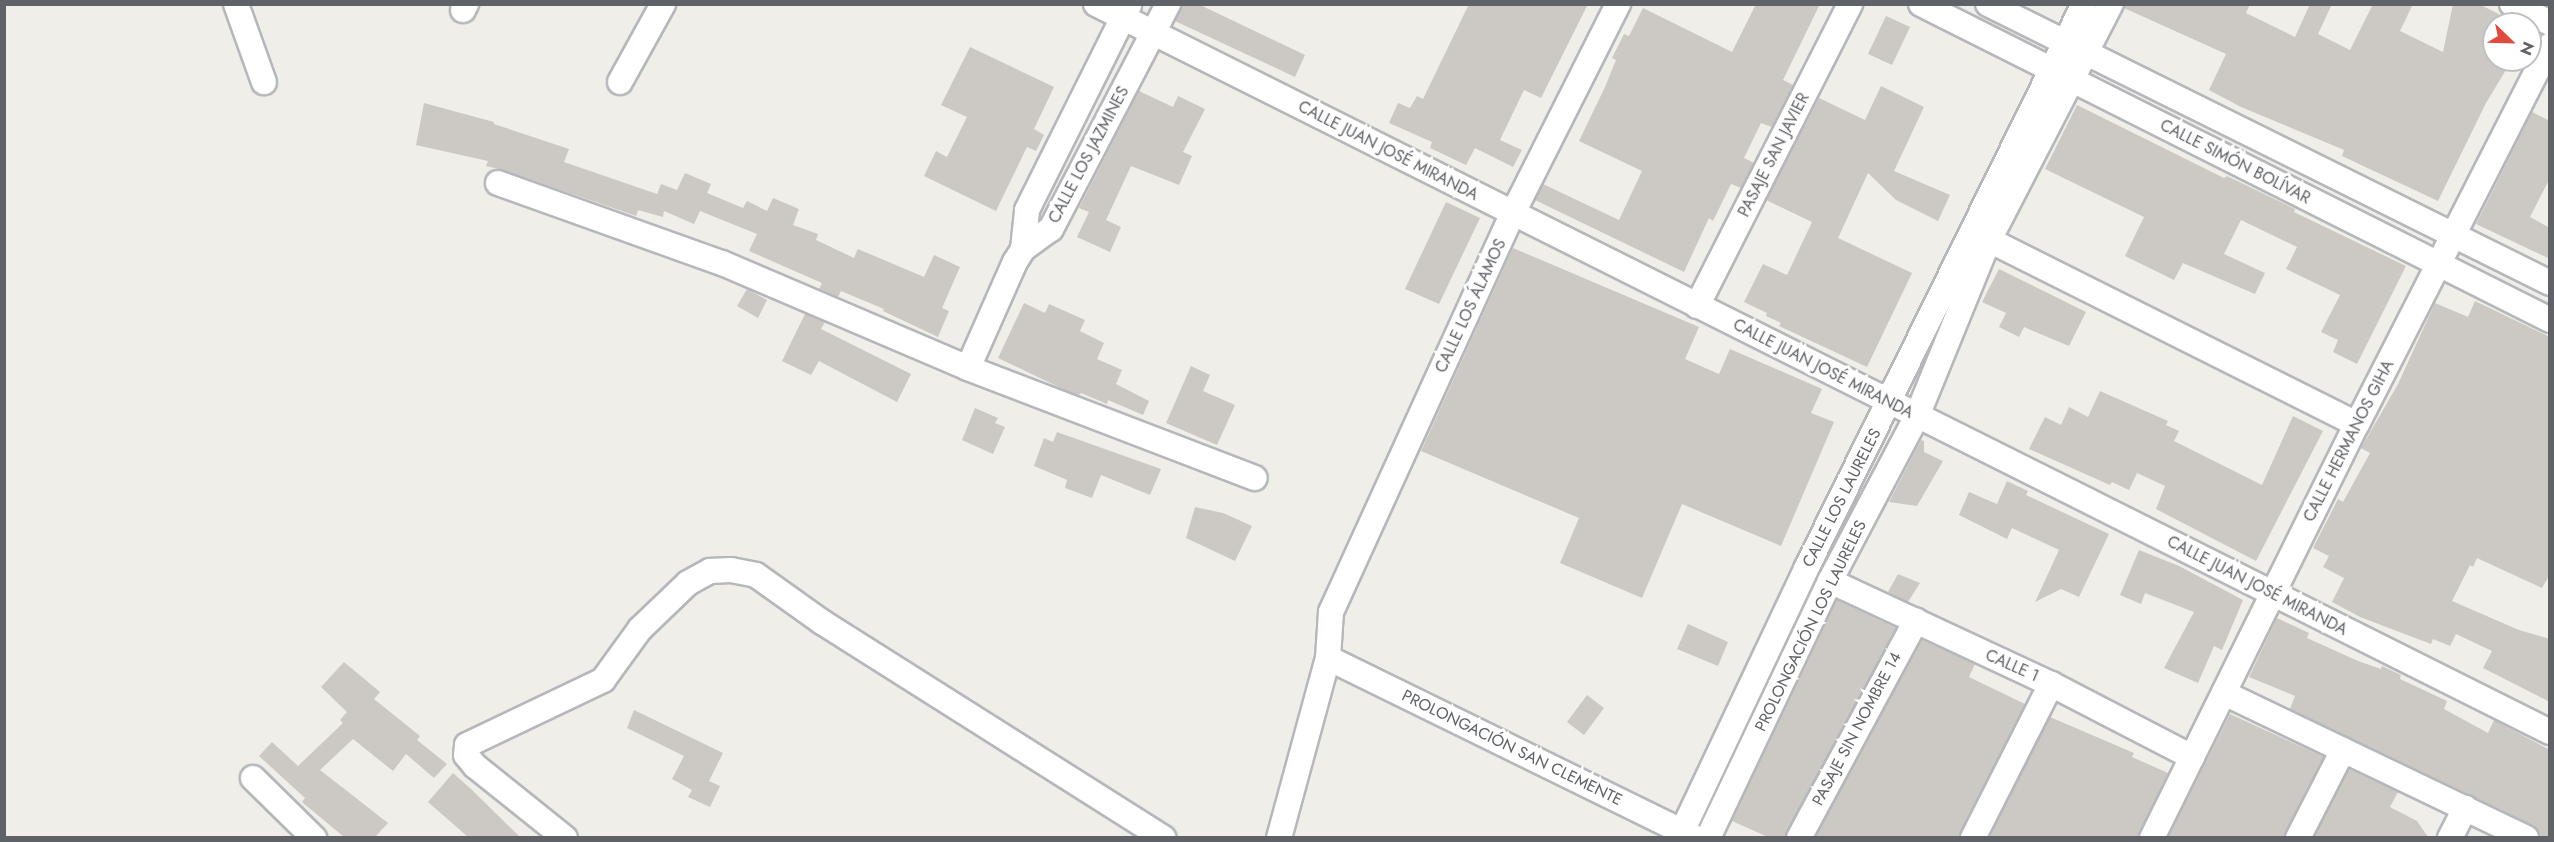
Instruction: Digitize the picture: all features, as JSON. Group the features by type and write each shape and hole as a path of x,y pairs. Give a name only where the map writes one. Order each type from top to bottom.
{"street":[{"path":"236,4 264,82"},
{"path":"620,82 663,4"},
{"name":"CALLE JUAN JOSÉ MIRANDA","path":"1096,4 1126,11 1153,33 2550,732"},
{"name":"CALLE LOS JAZMINES","path":"1023,249 1051,229 1168,4"},
{"name":"CALLE LOS ÁLAMOS","path":"1328,658 1331,612 1513,213 1618,4"},
{"name":"PASAJE SAN JAVIER","path":"1697,306 1850,4"},
{"name":"CALLE SIMÓN BOLÍVAR","path":"1921,4 2550,320"},
{"name":"CALLE SIMÓN BOLÍVAR","path":"1988,4 2550,283"},
{"name":"CALLE LOS LAURELES","path":"1686,835 1806,569 1891,402 2084,4"},
{"path":"1917,416 1989,240 2111,4"},
{"path":"2512,4 2550,23"},
{"name":"CALLE LOS JAZMINES","path":"1023,249 1027,210 1126,11"},
{"name":"CALLE HERMANOS GIHA","path":"2152,837 2357,424 2550,45"},
{"path":"498,183 722,263 968,368 1255,478"},
{"path":"1989,240 2357,424"},
{"path":"968,368 1023,249"},
{"name":"PROLONGACIÓN LOS LAURELES","path":"1708,837 1830,581 1917,416"},
{"path":"565,837 475,766 466,755 467,745 603,680 640,629 688,583 710,571 731,570 756,575 822,622 1164,837"},
{"name":"CALLE 1","path":"1830,581 2051,684 2192,757"},
{"name":"PASAJE SIN NOMBRE 14","path":"1799,837 1916,621"},
{"path":"1279,837 1328,658"},
{"name":"PROLONGACIÓN SAN CLEMENTE","path":"1328,658 1686,835"},
{"path":"1973,837 2051,684"},
{"path":"2224,693 2526,837"},
{"path":"2298,837 2343,750"},
{"path":"253,778 314,837"},
{"path":"2450,837 2465,808"}],"building":[{"path":"1182,4 1198,4 1305,55 1295,77 1175,21"},
{"path":"1469,4 1588,4 1541,98 1524,90 1500,140 1522,150 1513,167 1475,148 1466,165 1430,148 1432,142 1389,123 1398,103 1410,108 1417,96 1423,99"},
{"path":"1756,4 1820,4 1783,80 1793,85 1772,127 1761,123 1744,158 1754,163 1741,188 1731,184 1713,221 1709,218 1684,272 1535,200 1543,184 1619,220 1642,171 1579,141 1616,60 1612,58 1624,34 1629,36 1643,8 1732,52"},
{"path":"2125,4 2250,4 2246,13 2295,37 2310,4 2332,4 2318,34 2350,50 2373,4 2413,4 2400,31 2443,52 2453,4 2479,4 2495,12 2482,12 2482,72 2505,72 2486,103 2438,201 2342,156 2344,150 2241,107 2209,90 2226,54 2124,8"},
{"path":"1886,16 1910,27 1892,65 1868,54"},
{"path":"970,47 1054,87 1034,129 1044,135 1036,151 1027,147 996,211 924,176 936,151 947,157 967,117 941,105"},
{"path":"1881,86 1924,107 1894,171 1950,195 1938,221 1896,200 1868,173 1838,238 1912,273 1867,367 1779,326 1781,323 1766,316 1767,313 1744,302 1763,264 1787,275 1812,222 1766,200 1819,98 1865,120"},
{"path":"1139,91 1173,107 1178,96 1205,109 1183,152 1192,156 1179,185 1131,166 1106,220 1121,227 1110,252 1077,237 1089,212 1079,208"},
{"path":"424,103 494,122 494,124 569,149 564,162 657,194 661,184 677,190 685,173 711,184 707,193 743,208 747,201 767,211 773,198 799,209 793,225 818,234 816,240 854,258 858,249 924,277 934,255 960,267 942,308 949,311 938,337 883,311 884,309 841,291 838,297 819,289 822,283 749,251 757,234 700,211 694,224 664,211 663,217 638,210 636,216 486,166 488,161 416,145"},
{"path":"2077,105 2224,178 2227,176 2295,209 2294,212 2406,266 2357,364 2333,352 2338,340 2321,332 2340,295 2286,269 2297,247 2241,220 2224,254 2265,273 2255,294 2183,263 2174,280 2125,256 2144,217 2045,169"},
{"path":"2532,112 2550,121 2550,178 2530,217 2550,228 2550,259 2476,224"},
{"path":"1446,202 1480,218 1439,304 1405,289"},
{"path":"1513,248 1699,327 1685,359 1719,374 1730,349 1822,389 1811,413 1834,422 1781,546 1682,504 1642,598 1560,563 1579,518 1421,451"},
{"path":"1999,269 2086,312 2069,346 2024,327 2019,337 1999,327 2006,313 1982,302"},
{"path":"747,289 767,300 758,318 737,306"},
{"path":"2475,301 2550,337 2550,574 2542,588 2477,558 2473,567 2470,565 2452,601 2519,630 2550,639 2550,702 2483,668 2492,651 2456,634 2450,646 2433,639 2431,644 2360,617 2332,602 2344,578 2323,567 2329,556 2313,548 2338,499 2343,502 2370,453 2361,448 2398,384 2435,303 2468,317"},
{"path":"1024,303 1045,313 1049,304 1085,320 1080,331 1104,343 1097,359 1122,370 1116,384 1149,401 1143,415 1108,400 1107,404 1081,393 1079,395 1069,392 998,358"},
{"path":"805,314 825,322 821,329 911,374 897,402 819,361 811,375 782,361"},
{"path":"1191,366 1210,375 1203,391 1235,405 1217,445 1166,423"},
{"path":"2100,391 2168,421 2166,425 2179,431 2174,441 2262,485 2293,416 2323,431 2256,561 2156,509 2165,486 2137,473 2129,490 2112,482 2110,485 2029,449 2045,417 2061,425 2069,407 2088,417"},
{"path":"975,408 998,418 995,423 1005,427 993,454 962,440"},
{"path":"1057,432 1161,469 1150,495 1101,475 1092,498 1065,488 1067,480 1034,466 1044,438 1053,442"},
{"path":"1921,440 1924,441 1924,452 1943,461 1917,506 1889,502"},
{"path":"2007,481 2028,491 2026,495 2109,534 2079,597 2061,589 2035,602 2059,550 2012,528 2007,539 1959,515 1969,492 1997,504"},
{"path":"1195,507 1223,513 1252,526 1235,561 1186,538"},
{"path":"2139,550 2179,566 2243,600 2222,650 2214,646 2198,683 2164,668 2194,612 2145,593 2141,604 2120,595"},
{"path":"1898,574 1920,583 1908,602 1888,592"},
{"path":"1837,600 1896,628 1785,837 1768,837 1732,821"},
{"path":"2277,618 2309,633 2307,638 2358,661 2381,669 2382,666 2401,675 2400,679 2447,701 2444,709 2488,733 2494,720 2550,750 2550,837 2540,837 2532,825 2290,709 2295,696 2249,677"},
{"path":"1688,624 1728,642 1718,666 1677,649"},
{"path":"1922,640 1975,664 1969,677 2025,704 1959,837 1815,837"},
{"path":"344,662 380,692 374,699 420,736 417,740 447,764 434,778 406,754 393,771 353,739 320,770 388,823 375,837 344,837 302,802 305,798 259,756 272,742 298,766 343,723 340,720 347,712 321,687"},
{"path":"1587,695 1604,708 1584,735 1567,722"},
{"path":"634,710 723,753 709,781 720,786 710,807 688,797 692,790 672,779 684,756 627,728"},
{"path":"2230,714 2324,757 2284,837 2168,837"},
{"path":"2050,717 2134,753 2132,757 2168,773 2138,837 1989,837"},
{"path":"2349,769 2398,792 2390,807 2417,821 2428,837 2314,837"},
{"path":"453,773 520,837 468,837 428,802"}]}
